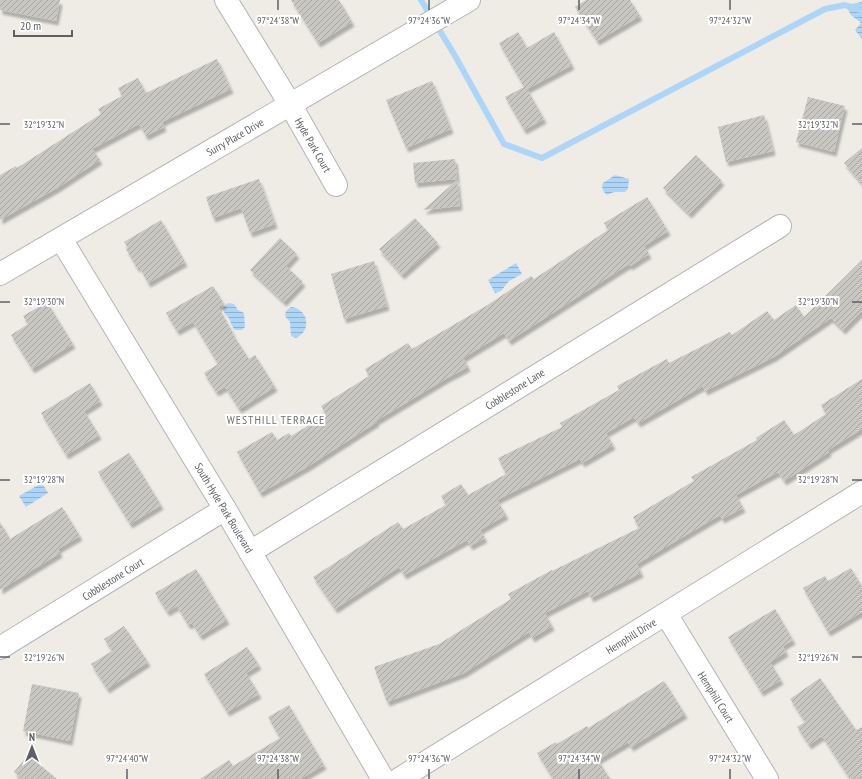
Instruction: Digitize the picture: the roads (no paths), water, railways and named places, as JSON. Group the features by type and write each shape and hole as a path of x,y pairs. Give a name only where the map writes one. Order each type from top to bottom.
{"street":[{"path":"226,0 290,104"},
{"name":"Surry Place Drive","path":"0,274 469,0"},
{"name":"Hyde Park Court","path":"290,104 336,185"},
{"name":"Cobblestone Lane","path":"250,552 780,226"},
{"name":"South Hyde Park Boulevard","path":"60,239 225,509 383,779"},
{"name":"Hemphill Drive","path":"399,779 862,492"},
{"name":"Cobblestone Court","path":"0,648 225,509"},
{"name":"Hemphill Court","path":"666,614 767,779"}],"water":[{"path":"862,2 862,39 855,30 861,23 851,15 845,5"},
{"path":"615,175 629,179 628,189 625,192 614,192 607,195 602,186 603,183"},
{"path":"516,263 522,274 509,281 501,291 495,293 488,280"},
{"path":"228,303 234,304 238,310 244,313 245,327 242,330 235,330 224,312 223,308"},
{"path":"291,307 302,312 306,321 304,330 301,335 296,338 291,336 290,322 285,316 286,311"},
{"path":"42,483 48,493 26,507 19,496"}],"waterway":[{"path":"421,0 454,54 504,144 542,158 825,9 845,5 862,11"}],"district":[{"name":"WESTHILL TERRACE","path":"276,420"}]}
